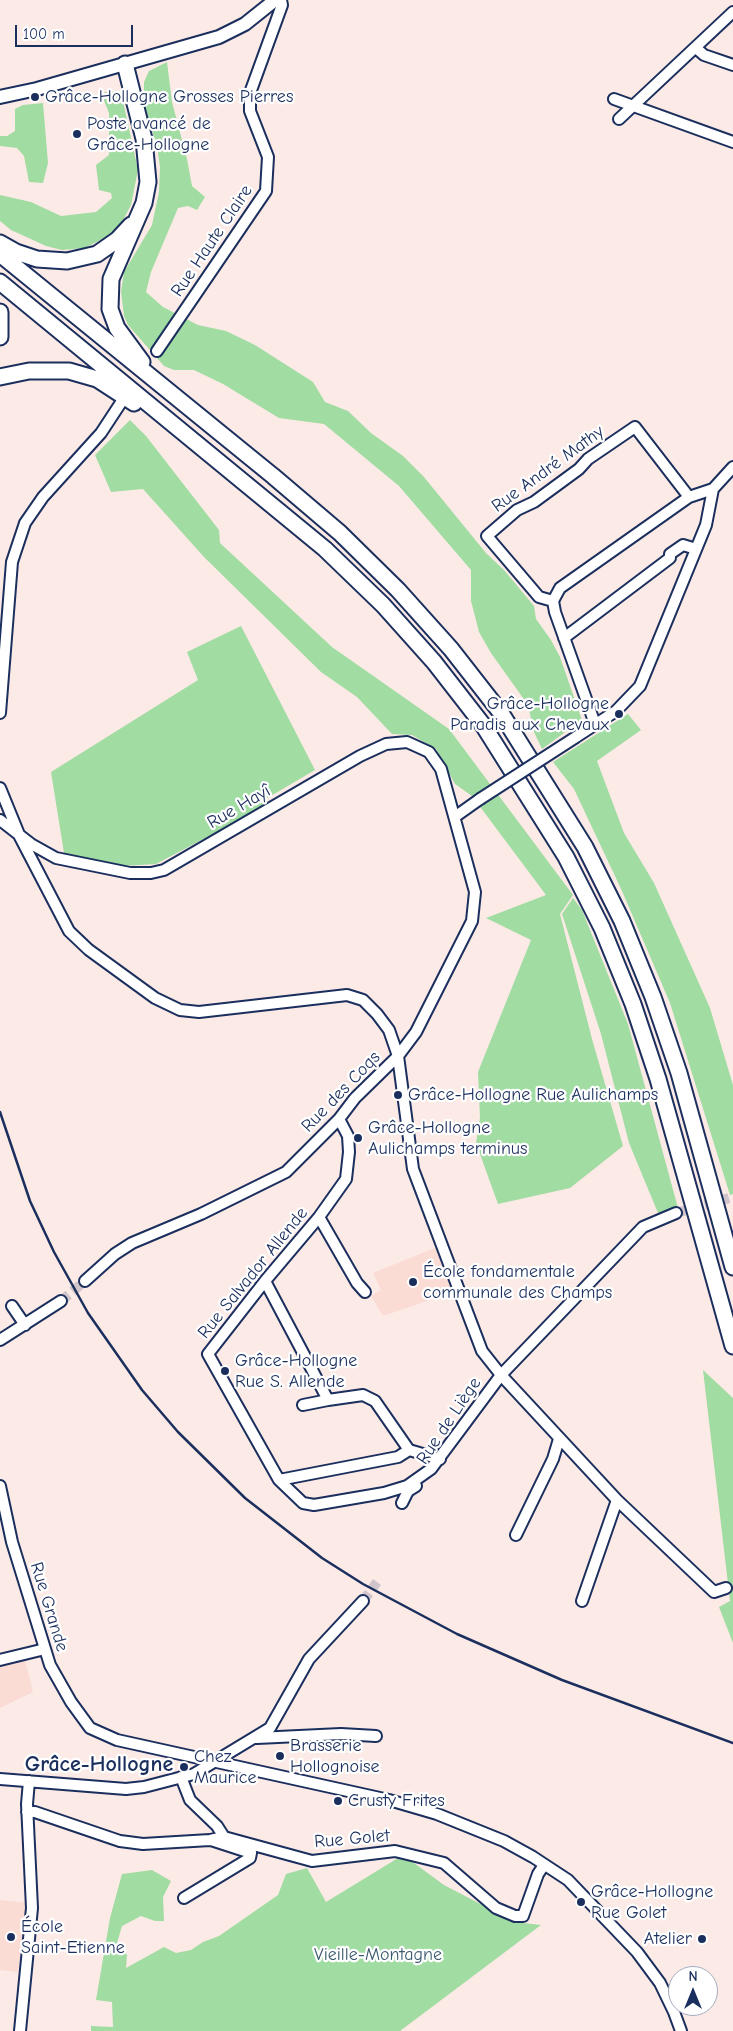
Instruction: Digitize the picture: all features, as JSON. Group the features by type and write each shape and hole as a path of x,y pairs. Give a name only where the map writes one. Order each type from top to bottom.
{"highway":[{"path":"126,64 144,139 148,168 146,193 112,279 110,308 117,328 141,360 148,375"},
{"path":"0,243 16,252 37,259 67,261 97,254 116,240 136,220"},
{"path":"0,254 273,476 340,533 398,590 431,627 501,713 585,847 622,921 653,997 679,1073 733,1267"},
{"path":"0,282 325,549 383,605 434,662 471,709 527,792 566,857 602,928 633,1004 658,1079 733,1346"},
{"path":"0,312 0,337"},
{"path":"0,378 42,370 70,371 85,374 109,386 141,407 163,414"}],"main road":[{"path":"0,97 37,90 230,33 257,16 275,0"}],"street":[{"name":"Rue Haute Claire","path":"157,351 266,192 268,157 250,111 250,93 282,5 281,0"},
{"path":"619,119 733,12"},
{"path":"696,48 704,55 733,65"},
{"path":"614,99 733,142"},
{"path":"0,713 12,562 25,523 43,497 101,433 122,401"},
{"name":"Rue André Mathy","path":"553,601 540,596 487,536 517,510 534,502 579,469 588,459 635,428 689,497"},
{"path":"596,724 564,638 553,601 560,588 689,497 713,489 733,467"},
{"path":"456,816 616,711 640,686 706,524 713,489"},
{"path":"564,638 670,558 670,554 683,544 696,549"},
{"name":"Rue Hayî","path":"0,820 20,837 56,858 130,873 151,873 164,870 360,756 386,744 407,742 428,752 441,769 456,816"},
{"path":"0,788 20,837 69,931 89,950 155,998 180,1010 199,1012 347,996 363,1000 377,1014 389,1030 398,1056 413,1169 482,1351 501,1375 617,1500 714,1592 726,1588"},
{"name":"Rue des Coqs","path":"85,1281 115,1254 132,1243 201,1214 286,1172 339,1119 355,1098 398,1056 416,1032 472,921 475,892 456,816"},
{"name":"Rue Salvador Allende","path":"339,1119 348,1136 350,1152 346,1180 319,1217 265,1281 208,1354 279,1480 303,1503 314,1506 384,1493 407,1486 432,1469"},
{"name":"Rue de Liège","path":"402,1502 408,1491 431,1478 432,1469 501,1375 643,1227 676,1213"},
{"path":"319,1217 356,1282 366,1292"},
{"path":"265,1281 328,1400"},
{"path":"0,1340 61,1301"},
{"path":"12,1306 25,1325"},
{"path":"303,1405 363,1395 375,1401 409,1450 440,1459"},
{"path":"516,1535 553,1459 559,1439"},
{"path":"279,1480 398,1457 409,1450"},
{"name":"Rue Grande","path":"0,1486 4,1529 50,1665 71,1702 90,1728 117,1740 213,1762"},
{"path":"582,1601 617,1500"},
{"path":"0,1779 126,1789 144,1788 194,1774 270,1728 309,1659 363,1601"},
{"path":"0,1660 45,1648"},
{"path":"255,1738 341,1734 376,1736"},
{"path":"213,1762 388,1800 438,1814 504,1841 568,1880 637,1952 660,1983 681,2031"},
{"path":"181,1778 190,1800 218,1826 224,1837"},
{"path":"20,2031 32,1908 28,1812 29,1781"},
{"name":"Rue Golet","path":"28,1812 35,1812 120,1841 143,1844 210,1840 224,1837 312,1861 395,1850 444,1863 496,1908 515,1916 523,1916 538,1874 544,1865"},
{"path":"184,1898 250,1858 251,1853 210,1840"}],"shaded area":[{"name":"École fondamentale communale des Champs","path":"437,1247 453,1292 383,1316 371,1296 381,1290 373,1273"},
{"path":"24,1656 33,1692 0,1708 0,1663"},
{"name":"École Saint-Etienne","path":"0,1900 27,1903 18,1972 0,1970"}],"green space":[{"path":"167,62 172,102 192,186 205,197 197,210 188,206 178,208 151,272 146,292 163,307 198,325 226,331 255,345 313,382 325,402 348,411 371,433 403,456 424,477 486,553 504,570 534,606 536,619 560,657 582,720 542,749 534,732 528,705 491,653 479,632 471,601 471,570 399,486 324,424 279,418 223,384 194,370 174,370 164,366 128,325 124,316 121,292 124,272 152,225 159,192 160,167 157,147 144,104 144,82 149,71"},
{"path":"113,91 123,101 138,170 131,205 122,222 106,237 85,248 62,250 46,246 11,230 0,221 0,195 31,202 61,216 96,212 112,198 111,193 99,190 96,165 109,155 109,113 101,93"},
{"path":"43,103 48,163 43,183 29,182 24,156 17,148 0,146 0,136 7,136 15,131 15,109 23,105"},
{"path":"130,420 146,436 219,530 220,543 332,647 449,729 573,895 560,914 592,1039 623,1146 570,1188 498,1204 476,1143 480,1118 478,1072 531,940 486,918 546,895 472,796 455,784 436,749 412,735 392,734 357,697 321,672 204,557 143,489 111,492 95,455"},
{"path":"241,626 315,770 264,800 268,805 156,864 123,866 64,853 51,772 198,680 187,652"},
{"path":"628,714 641,730 597,761 624,833 654,883 710,1008 733,1085 733,1194 730,1195 670,1003 622,891 574,789 553,762"},
{"path":"573,898 582,910 628,1024 678,1208 658,1213 629,1143 601,1034 562,914"},
{"path":"703,1370 733,1398 733,1643 719,1607 730,1601"},
{"name":"Vieille-Montagne","path":"403,1855 444,1885 515,1922 541,1925 400,2031 91,2031 91,2026 113,2027 112,2002 96,2000 110,1918 122,1874 152,1870 171,1881 163,1897 164,1921 155,1921 141,1916 122,1926 117,1943 127,1955 126,1968 164,1947 176,1953 191,1950 203,1942 219,1936 278,1895 286,1874 307,1868 326,1902"}],"tunnel":[{"path":"676,1213 733,1197"},
{"path":"61,1301 85,1281"},
{"path":"363,1601 377,1582"}],"railway":[{"path":"0,1112 30,1201 54,1252 88,1313 142,1390 178,1432 245,1498 322,1558 363,1584 457,1634 562,1680 733,1743"}],"place":[{"name":"Grâce-Hollogne Grosses Pierres","path":"35,97"},
{"name":"Poste avancé de Grâce-Hollogne","path":"77,134"},
{"name":"Grâce-Hollogne Paradis aux Chevaux","path":"619,714"},
{"name":"Grâce-Hollogne Rue Aulichamps","path":"398,1095"},
{"name":"Grâce-Hollogne Aulichamps terminus","path":"358,1138"},
{"name":"École fondamentale communale des Champs","path":"413,1282"},
{"name":"Grâce-Hollogne Rue S. Allende","path":"225,1371"},
{"name":"Brasserie Hollognoise","path":"280,1756"},
{"name":"Chez Maurice","path":"184,1767"},
{"name":"Crusty Frites","path":"338,1801"},
{"name":"Grâce-Hollogne Rue Golet","path":"581,1902"},
{"name":"École Saint-Etienne","path":"11,1937"},
{"name":"Atelier","path":"702,1939"}],"district":[{"name":"Grâce-Hollogne","path":"99,1765"}]}
